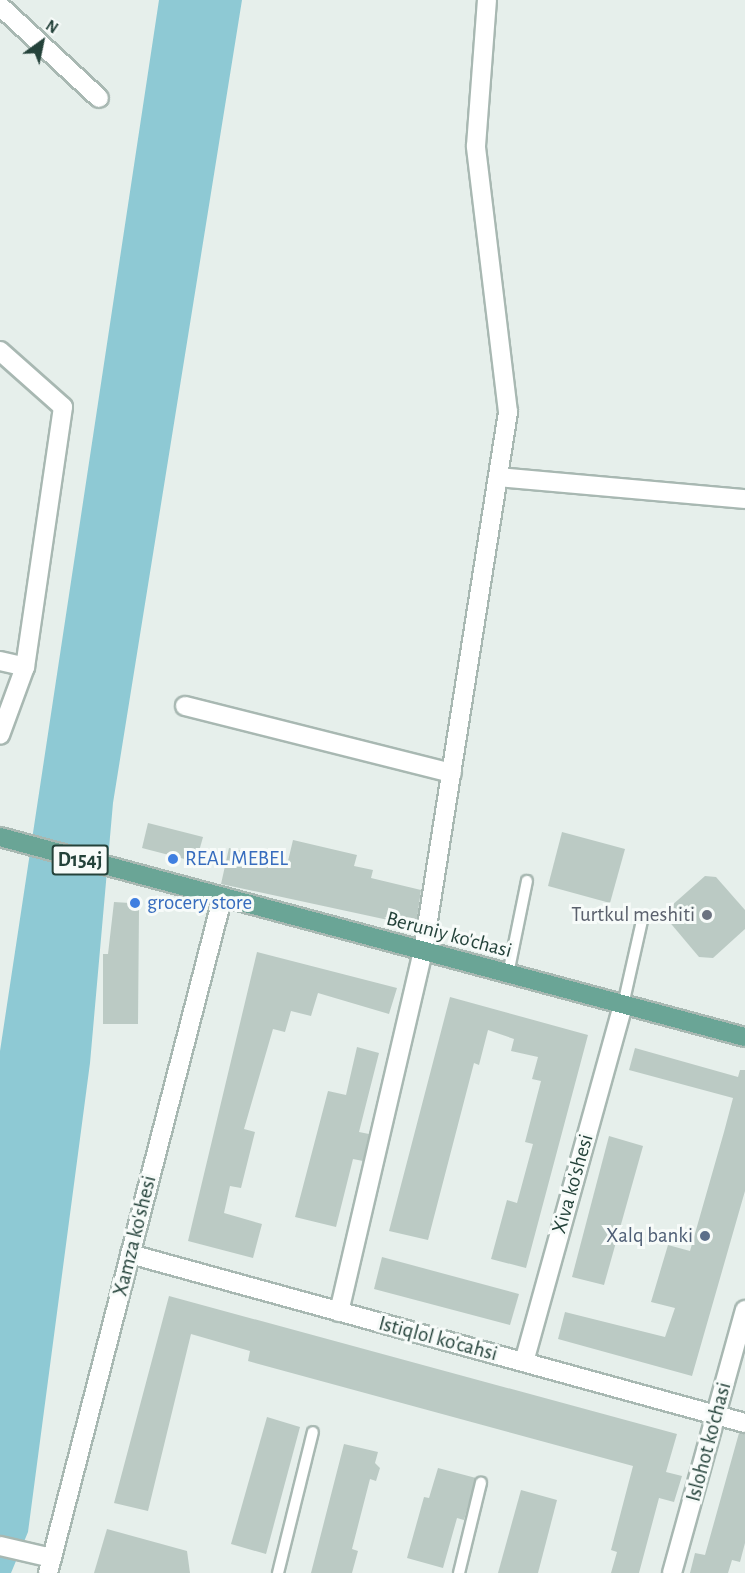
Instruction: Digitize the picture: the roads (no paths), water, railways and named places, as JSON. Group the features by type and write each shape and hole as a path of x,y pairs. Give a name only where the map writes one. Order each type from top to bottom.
{"main road":[{"name":"Beruniy ko'chasi","path":"0,837 222,899 745,1037"}],"street":[{"path":"339,1312 423,952 508,412 476,146 487,0"},
{"path":"0,6 99,98"},
{"path":"0,351 63,407 25,667 0,735"},
{"path":"498,477 745,499"},
{"path":"0,660 25,667"},
{"path":"185,706 452,773"},
{"name":"Xamza ko'shesi","path":"50,1565 222,899"},
{"name":"Xiva ko'shesi","path":"524,1362 623,1005"},
{"name":"Istiqlol ko'cahsi","path":"130,1254 745,1423"},
{"name":"Islohot ko'chasi","path":"672,1573 745,1311"},
{"path":"0,1546 50,1565"}],"lane":[{"path":"508,974 527,881"},
{"path":"623,1005 642,921"},
{"path":"278,1573 313,1432"},
{"path":"459,1573 481,1483"}],"water":[{"path":"159,0 242,0 113,803 90,1063 28,1532 11,1573 0,1573 0,1051"}],"place":[{"name":"REAL MEBEL","path":"173,859"},
{"name":"grocery store","path":"135,903"},
{"name":"Turtkul meshiti","path":"707,915"},
{"name":"Xalq banki","path":"705,1236"}]}
